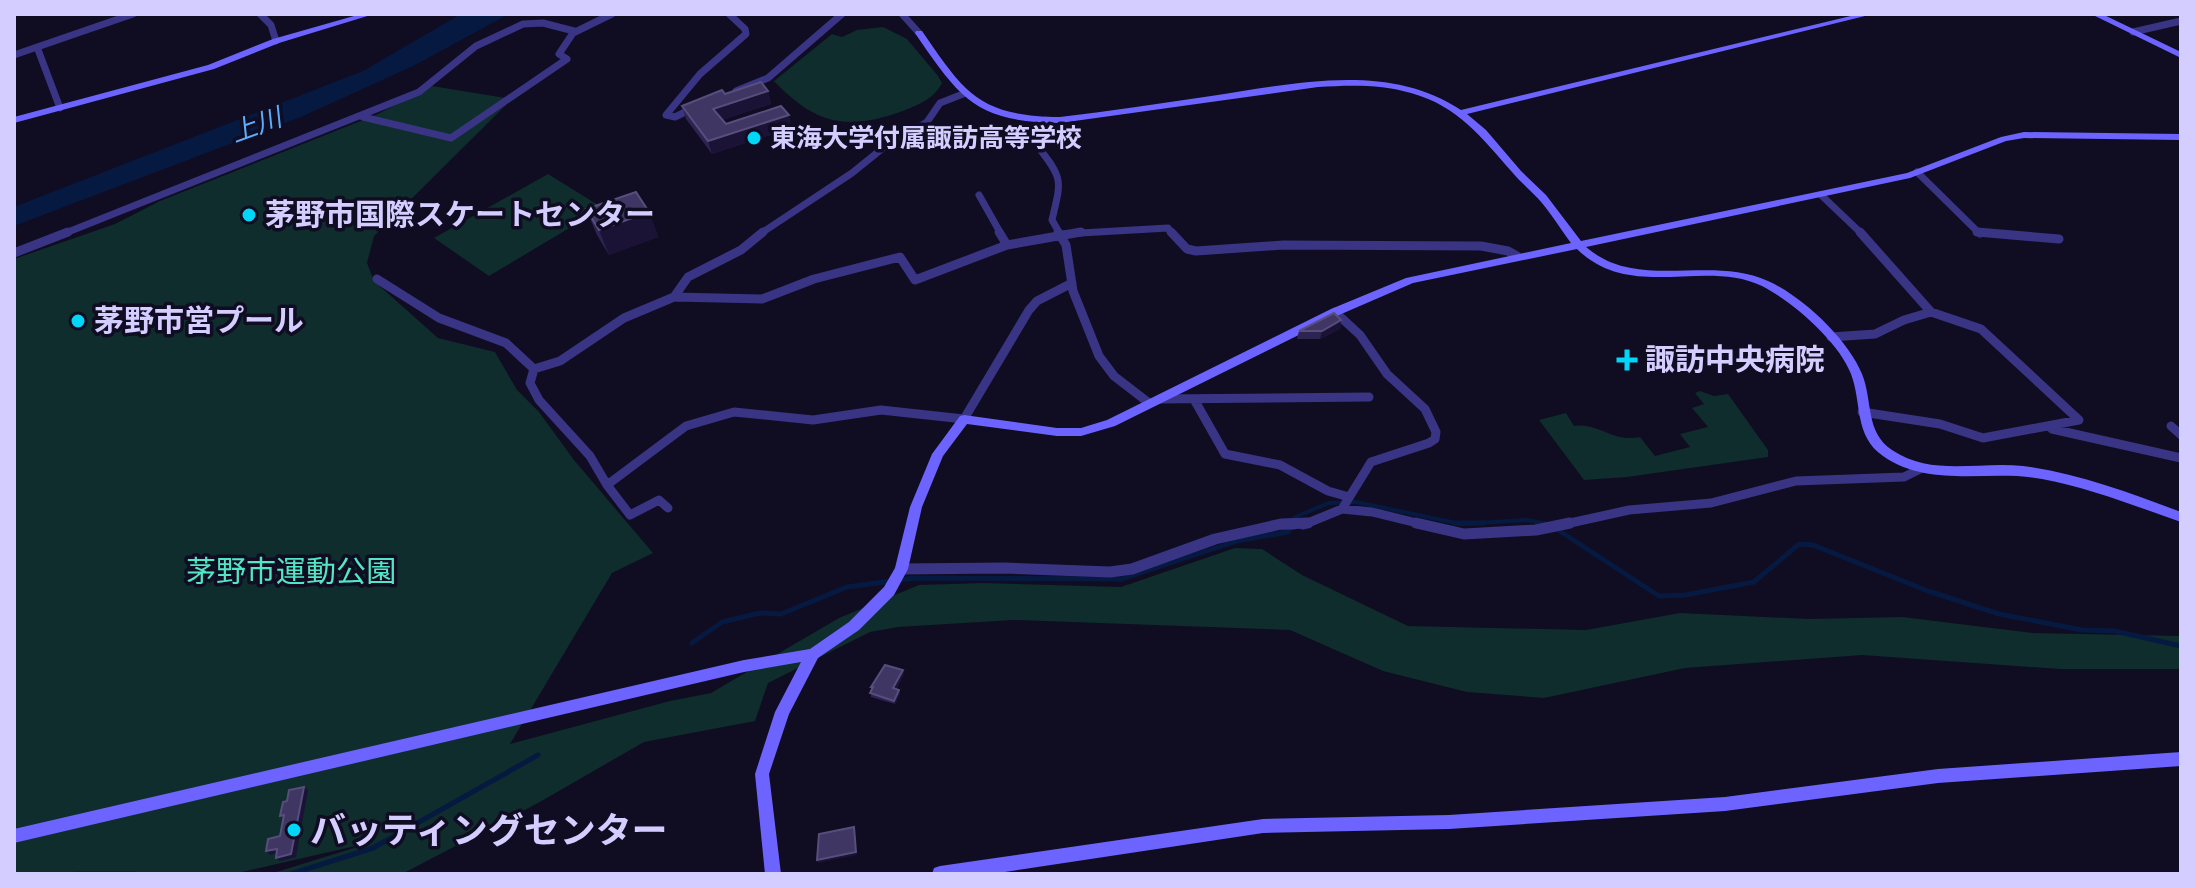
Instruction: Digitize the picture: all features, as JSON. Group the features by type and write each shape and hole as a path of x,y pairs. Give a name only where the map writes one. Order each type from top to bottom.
{"street":[{"path":"14,55 133,14"},
{"path":"260,14 271,25 276,41"},
{"path":"14,120 211,67 276,41 370,14"},
{"path":"363,117 451,138 472,127 535,78 567,59 559,54 560,49 574,31 612,14"},
{"path":"706,102 675,117 666,115 700,74 746,34 745,29 729,14"},
{"path":"731,92 768,78 842,14"},
{"path":"902,14 963,94 988,109 1019,117 1046,120 1337,82 1395,86 1431,97 1479,128 1548,203 1578,244 1598,261 1635,274 1721,272 1752,278 1786,297 1831,337 1855,370 1862,412 1871,437 1902,462 1939,471 1995,468 2050,475 2181,517"},
{"path":"1460,113 1870,14"},
{"path":"2095,14 2181,55"},
{"path":"2133,32 2165,20 2181,21"},
{"path":"14,253 363,117 419,92 476,46 523,24 543,23 574,31"},
{"path":"37,47 60,108"},
{"path":"674,297 688,277 741,250 752,239 852,173 883,148 927,122 940,103 963,94"},
{"path":"1046,120 1038,142 1058,172 1059,189 1051,214 1066,245 1072,283 1092,341 1106,368 1154,401 1250,398 1332,401 1369,397"},
{"path":"607,485 686,426 734,412 813,420 881,410 1057,432 1081,432 1111,423 1335,312 1410,280 1821,195 1917,172 2004,139 2024,135 2181,137"},
{"path":"1917,172 1980,234 2059,239"},
{"path":"979,195 1007,245"},
{"path":"1821,195 1876,247 1931,312 1981,329 2079,420 1983,438 1940,424 1862,412"},
{"path":"534,369 560,361 612,325 674,297 762,299 814,279 900,257 915,280 1007,245 1061,234 1168,228 1187,249 1196,251 1283,245 1481,246 1508,251 1517,256"},
{"path":"377,279 439,318 506,343 534,369"},
{"path":"14,836 744,666 813,654 854,626 889,591 901,569 916,507 938,454 964,419 1029,310 1037,301 1072,283"},
{"path":"1335,312 1360,335 1387,374 1418,400 1436,432 1435,439 1429,443 1371,462 1342,508"},
{"path":"1831,337 1875,334 1904,320 1931,312"},
{"path":"534,369 530,383 539,400 590,456 630,515 659,500 668,508"},
{"path":"1195,401 1225,454 1252,456 1273,463 1298,473 1332,496 1348,497"},
{"path":"2171,426 2181,435"},
{"path":"2047,428 2181,458"},
{"path":"901,569 1004,568 1110,572 1132,569 1215,539 1283,524 1300,525 1342,508 1464,534 1544,529 1629,510 1711,503 1796,481 1904,477 1922,468"},
{"path":"773,874 762,774 782,712 813,654"},
{"path":"940,874 1263,826 1449,822 1725,804 1938,776 2181,759"}],"green space":[{"path":"883,27 907,39 942,83 935,93 920,104 865,121 833,120 804,107 774,81 832,34 842,37 857,30"},
{"name":"茅野市運動公園","path":"432,86 512,99 374,236 367,263 374,281 438,338 495,352 517,390 539,412 574,460 653,553 612,573 510,744 711,693 839,618 919,585 983,583 1121,587 1235,548 1262,549 1302,575 1408,626 1586,630 1680,613 1809,619 1902,617 2033,633 2181,636 2181,669 2060,669 1862,655 1685,668 1544,698 1467,692 1383,671 1290,630 1013,620 898,627 870,632 768,683 755,721 644,742 538,803 402,874 270,874 373,842 233,874 14,874 14,259 115,224 160,201 378,114"},
{"path":"548,174 603,208 489,276 434,238"},
{"path":"1700,391 1714,396 1728,394 1768,450 1768,457 1584,480 1539,420 1566,413 1574,426 1591,427 1622,437 1640,437 1655,456 1690,447 1680,434 1708,427 1692,408 1704,404 1695,393"}],"water":[{"name":"上川","path":"461,14 509,14 413,66 301,117 14,226 14,207 363,71"}],"building":[{"path":"761,82 768,91 713,109 726,124 781,106 789,115 708,141 682,106 722,90 725,94"},
{"path":"636,192 649,212 599,230 586,209"},
{"path":"1334,313 1341,320 1322,331 1299,331"},
{"path":"885,665 903,670 893,688 899,690 894,701 870,693"},
{"path":"304,787 291,854 276,858 277,849 266,851 268,839 280,836 284,815 280,816 289,790"},
{"path":"854,827 856,852 817,860 819,834"}],"waterway":[{"path":"1292,523 1295,517 1329,503 1356,502 1456,523"},
{"path":"1478,523 1527,520 1547,524 1540,523"},
{"path":"692,643 722,622 760,613 781,614 847,587 914,578 1122,579 1237,541 1288,532 1292,523"},
{"path":"1456,523 1478,523"},
{"path":"1456,523 1478,523"},
{"path":"1478,523 1484,523"},
{"path":"1558,530 1659,596 1685,595 1754,582 1799,544 1813,545 1928,591 1999,614 2082,630 2115,631 2181,646"},
{"path":"291,874 373,848 538,755"},
{"path":"75,874 136,874"}],"place":[{"name":"東海大学付属諏訪高等学校","path":"754,138"},
{"name":"茅野市国際スケートセンター","path":"249,215"},
{"name":"茅野市営プール","path":"78,321"},
{"name":"諏訪中央病院","path":"1627,360"},
{"name":"バッティングセンター","path":"294,830"}]}
